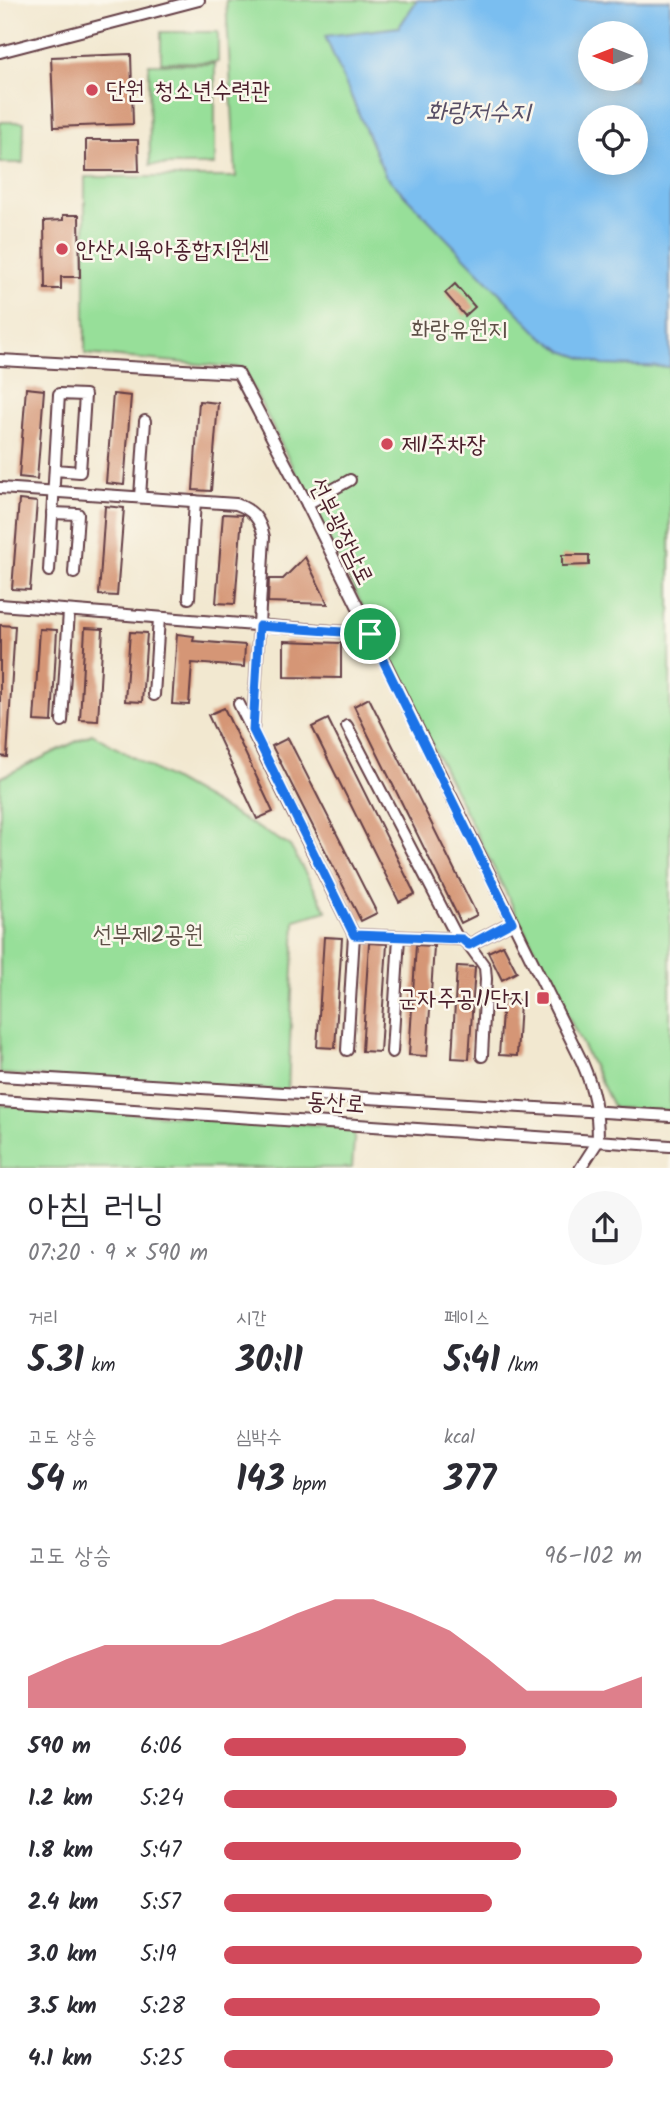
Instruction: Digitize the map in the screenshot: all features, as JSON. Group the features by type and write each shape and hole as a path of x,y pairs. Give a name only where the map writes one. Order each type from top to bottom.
{"street":[{"path":"0,52 199,0"},
{"name":"선부광장남로","path":"0,360 238,373 307,504 582,1062 590,1080 598,1113 597,1141"},
{"path":"49,571 59,394 85,395 80,472 55,470"},
{"path":"140,497 145,421"},
{"path":"307,504 350,480"},
{"path":"0,488 236,504 257,516 264,537 253,730"},
{"path":"189,597 195,501"},
{"path":"52,513 78,514 74,573"},
{"path":"0,605 370,634"},
{"path":"62,720 69,611"},
{"path":"154,695 159,618"},
{"path":"239,704 354,935 346,1049"},
{"path":"347,726 458,939"},
{"path":"469,945 512,922"},
{"path":"354,935 462,939 469,945 485,967 482,1056"},
{"path":"392,1052 398,937"},
{"name":"동산로","path":"0,1076 670,1116"},
{"name":"동산로","path":"0,1101 670,1146"},
{"path":"580,1168 597,1141"}],"green space":[{"name":"화랑유원지","path":"226,0 670,0 670,1111 614,1108 243,368 85,354 85,177 236,177"},
{"path":"161,32 218,32 218,62 161,62"},
{"path":"149,64 215,64 215,165 150,165"},
{"path":"0,122 24,122 23,163 0,163"},
{"name":"선부제2공원","path":"92,734 290,846 327,911 295,920 288,1091 0,1074 0,778"},
{"path":"0,1105 355,1127 352,1168 0,1168"}],"water":[{"name":"화랑저수지","path":"417,0 670,0 670,367 603,365 563,351 539,334 385,175 325,36 399,27"}],"building":[{"name":"단원 청소년수련관","path":"131,54 133,124 54,127 51,57"},
{"path":"86,140 138,140 139,171 86,171"},
{"name":"안산시육아종합지원센","path":"63,215 79,215 80,277 61,277 61,289 45,289 44,221 63,220"},
{"path":"455,284 475,307 465,316 445,293"},
{"path":"26,388 44,390 37,479 19,477"},
{"path":"113,394 131,396 124,485 106,483"},
{"path":"199,401 218,403 211,491 193,490"},
{"path":"19,500 37,502 30,590 12,589"},
{"path":"105,506 124,508 117,596 99,595"},
{"path":"223,514 242,515 235,604 216,603"},
{"path":"562,555 589,555 589,565 562,566"},
{"path":"305,557 328,604 268,602 269,579 283,579"},
{"path":"0,625 15,626 7,757 0,756"},
{"path":"85,628 103,629 98,721 80,720"},
{"path":"40,629 57,630 52,722 34,721"},
{"path":"130,632 147,633 142,702 125,701"},
{"path":"177,634 194,636 193,641 245,645 244,667 192,663 189,705 172,704"},
{"path":"284,641 341,643 341,678 284,677"},
{"path":"369,698 477,915 461,923 354,706"},
{"path":"224,708 273,812 257,819 208,715"},
{"path":"328,719 415,894 399,902 312,727"},
{"path":"288,738 377,913 361,921 272,746"},
{"path":"324,937 342,938 335,1048 317,1047"},
{"path":"369,943 387,944 380,1052 362,1051"},
{"path":"416,945 434,946 427,1056 409,1055"},
{"path":"503,945 517,972 502,980 488,952"},
{"path":"457,966 475,967 469,1059 452,1058"},
{"path":"503,999 520,1001 517,1056 499,1055"}],"place":[{"name":"단원 청소년수련관","path":"92,90"},
{"name":"안산시육아종합지원센","path":"62,249"},
{"name":"제1주차장","path":"387,444"},
{"name":"군자주공11단지","path":"543,998"}],"route":[{"path":"259,626 370,634 512,922 469,945 462,939 354,935 253,730 259,626"}]}
